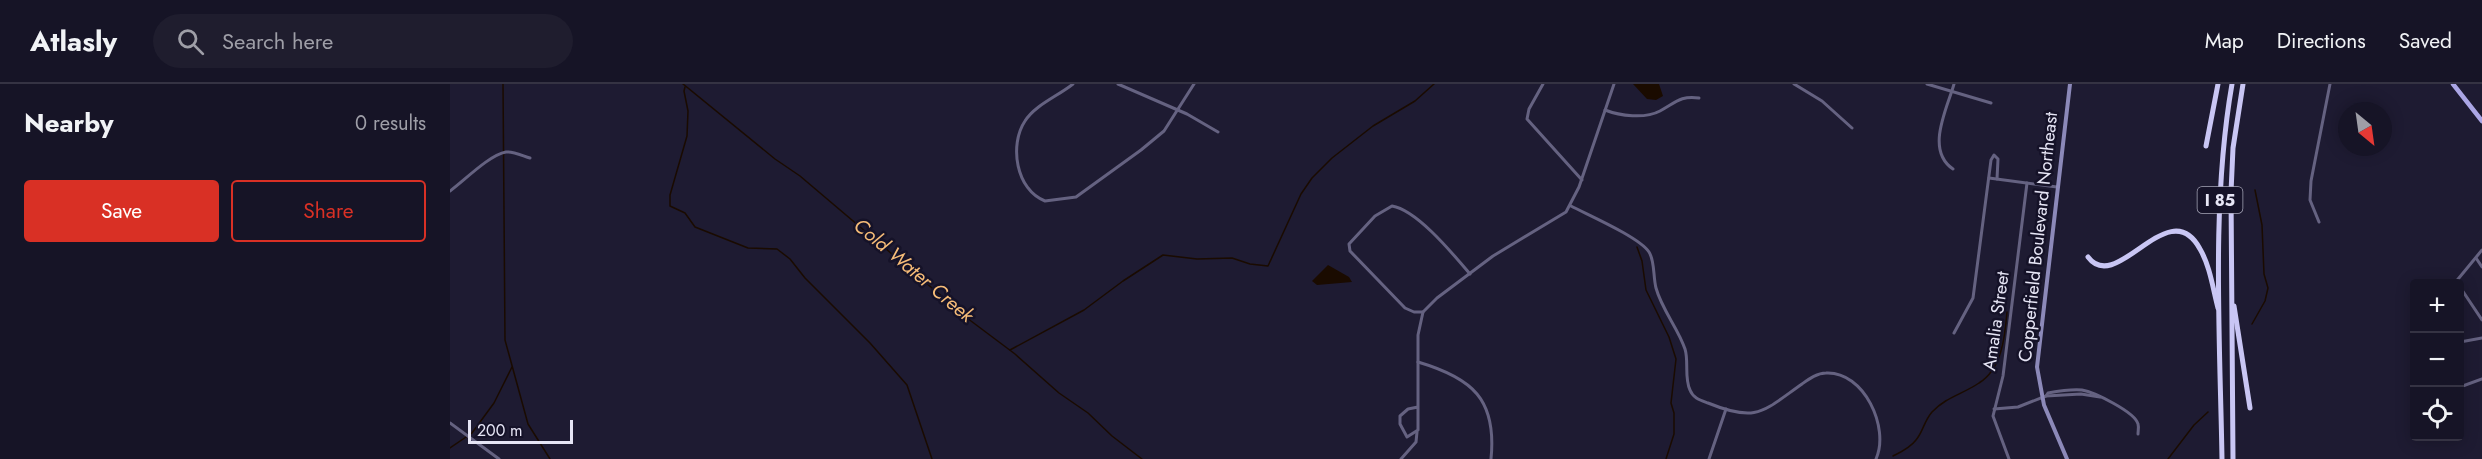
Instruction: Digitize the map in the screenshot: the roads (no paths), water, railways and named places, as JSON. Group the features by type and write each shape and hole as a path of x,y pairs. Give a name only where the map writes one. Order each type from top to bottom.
{"highway":[{"path":"2206,146 2218,84"},
{"name":"I 85","path":"2222,459 2221,167 2232,84"},
{"name":"I 85","path":"2233,459 2232,171 2235,130 2243,84"},
{"path":"2088,257 2097,265 2111,266 2161,234 2175,232 2187,236 2197,243 2205,261 2220,318"},
{"path":"2231,289 2250,408"}],"main road":[{"name":"Copperfield Boulevard Northeast","path":"2067,459 2043,397 2037,355 2070,84"},
{"path":"2453,84 2482,122"}],"street":[{"path":"1073,84 1032,113 1022,128 1017,153 1018,171 1026,186 1045,201 1072,199 1079,195 1160,134 1194,84"},
{"path":"1118,84 1178,110 1218,132"},
{"path":"1543,84 1528,109 1527,119 1582,180"},
{"path":"1401,459 1416,442 1418,430 1419,328 1423,312 1437,298 1501,251 1555,220 1570,206 1582,180 1614,84"},
{"path":"1794,84 1822,102 1852,128"},
{"path":"1927,84 1990,103"},
{"path":"1953,169 1945,162 1938,141 1954,84"},
{"path":"2319,222 2310,200 2311,181 2330,84"},
{"path":"1605,110 1616,114 1644,115 1659,112 1680,98 1699,98"},
{"path":"450,191 502,154 508,152 530,158"},
{"path":"1954,333 1973,298 1991,157 1994,155 1998,159 1997,179"},
{"path":"1989,177 2058,187"},
{"name":"Amalia Street","path":"2009,459 1993,416 2003,376 2027,183"},
{"path":"1423,312 1414,312 1405,308 1350,251 1348,244 1375,216 1392,206 1403,209 1433,235 1470,274"},
{"path":"1570,206 1640,244 1650,254 1657,293 1684,347 1690,391 1698,399 1740,414 1755,414 1776,404 1813,376 1828,373 1840,376 1858,389 1877,416 1881,440 1876,459"},
{"path":"2461,279 2482,250"},
{"path":"2476,258 2482,267"},
{"path":"2464,294 2482,320"},
{"path":"2464,341 2482,338"},
{"path":"1418,362 1457,376 1467,383 1481,399 1488,412 1492,431 1491,459"},
{"path":"2464,386 2482,379"},
{"path":"1994,409 2018,407 2048,393 2082,390 2100,397 2132,416 2138,424 2138,434"},
{"path":"1418,406 1413,406 1403,413 1400,420 1403,433 1407,437 1418,430"},
{"path":"1709,459 1725,409"},
{"path":"450,423 499,459"}],"waterway":[{"path":"503,84 505,340 528,424 550,459"},
{"name":"Cold Water Creek","path":"683,84 775,159 800,176 971,321 1015,354 1059,393 1088,413 1112,436 1142,459"},
{"path":"1010,350 1084,310 1163,255 1197,259 1232,258 1250,264 1268,266 1301,194 1312,178 1332,158 1373,126 1415,101 1434,84"},
{"path":"685,87 688,111 687,136 670,195 670,206 685,213 695,227 748,248 777,249 790,259 805,278 870,343 907,385 932,459"},
{"path":"2252,324 2265,301 2268,288 2264,274 2262,225 2255,190"},
{"path":"1637,247 1642,261 1646,290 1669,337 1676,359 1671,403 1674,413 1674,434 1666,459"},
{"path":"1893,456 1914,443 1929,415 1937,407 1987,377 2001,351 2007,312"},
{"path":"450,448 472,433 494,403 512,367"},
{"path":"2168,459 2194,425 2208,412"}]}
